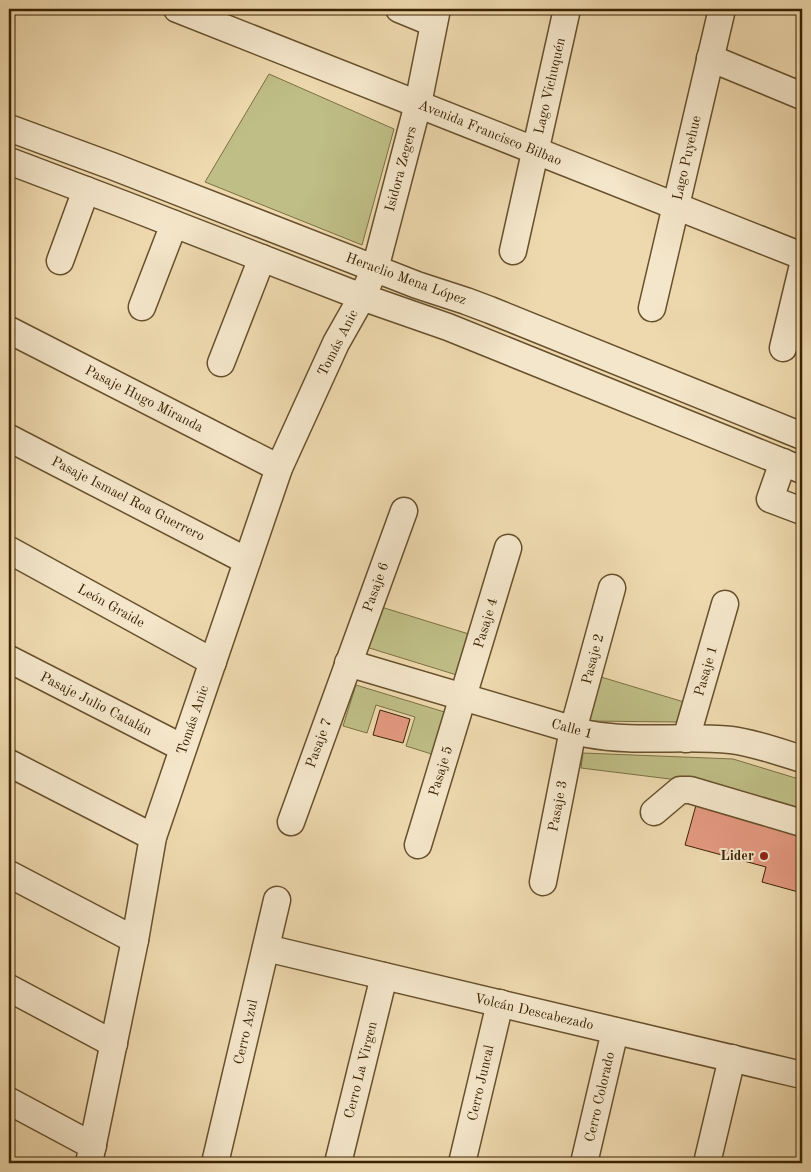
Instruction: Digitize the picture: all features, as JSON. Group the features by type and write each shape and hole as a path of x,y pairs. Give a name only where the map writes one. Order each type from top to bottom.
{"street":[{"name":"Avenida Francisco Bilbao","path":"177,9 802,256"},
{"path":"399,9 435,16"},
{"name":"Lago Vichuquén","path":"513,251 567,9"},
{"name":"Lago Puyehue","path":"652,308 722,9"},
{"name":"Isidora Zegers","path":"362,297 375,269 418,104 435,16"},
{"path":"710,58 802,96"},
{"name":"Heraclio Mena López","path":"9,128 112,166 416,285 466,301 802,436"},
{"path":"9,162 448,328 793,466 770,499 802,511"},
{"path":"60,262 86,190"},
{"path":"142,307 174,224"},
{"path":"221,363 262,258"},
{"path":"783,348 802,269"},
{"name":"Tomás Anic","path":"91,1155 135,940 153,837 279,468 336,343 362,297"},
{"name":"Pasaje Hugo Miranda","path":"9,330 279,468"},
{"path":"636,403 629,396 628,386 632,377 643,372"},
{"name":"Pasaje Ismael Roa Guerrero","path":"9,438 247,561"},
{"name":"Pasaje 6","path":"348,664 404,511"},
{"name":"Pasaje 4","path":"463,697 508,548"},
{"name":"León Graide","path":"9,550 213,662"},
{"name":"Pasaje 2","path":"573,730 612,588"},
{"name":"Pasaje 1","path":"686,739 726,604"},
{"name":"Pasaje Julio Catalán","path":"9,659 184,748"},
{"name":"Calle 1","path":"348,664 588,734 609,737 732,740 802,759"},
{"name":"Pasaje 7","path":"290,822 348,664"},
{"name":"Pasaje 5","path":"418,846 463,697"},
{"name":"Pasaje 3","path":"543,882 573,730"},
{"path":"9,763 153,837"},
{"path":"654,812 680,790 690,790 802,823"},
{"path":"9,874 135,940"},
{"name":"Cerro Azul","path":"215,1163 278,900"},
{"name":"Volcán Descabezado","path":"266,948 802,1075"},
{"name":"Cerro La Virgen","path":"338,1163 384,976"},
{"path":"9,988 114,1044"},
{"name":"Cerro Juncal","path":"462,1163 500,1003"},
{"name":"Cerro Colorado","path":"584,1163 615,1031"},
{"path":"707,1163 732,1058"},
{"path":"9,1101 91,1155"}],"shaded area":[{"path":"269,74 394,129 362,245 205,182"},
{"path":"378,606 472,635 460,676 366,647"},
{"path":"601,677 684,702 677,722 589,721"},
{"path":"356,685 451,714 438,756 406,746 415,717 376,705 367,733 343,726"},
{"path":"583,753 733,759 802,780 802,816 678,780 581,768"}],"building":[{"path":"380,710 410,719 403,743 373,735"},
{"name":"Lider","path":"698,798 802,827 802,893 762,882 766,867 685,845"}],"place":[{"name":"Lider","path":"764,856"}]}
